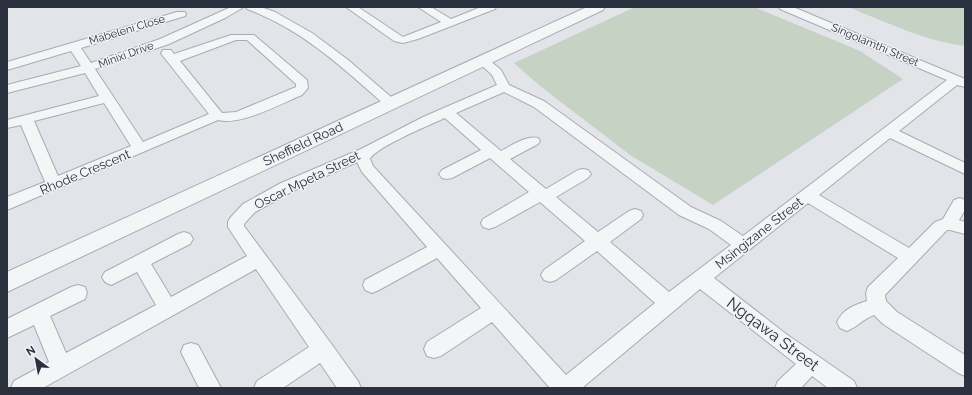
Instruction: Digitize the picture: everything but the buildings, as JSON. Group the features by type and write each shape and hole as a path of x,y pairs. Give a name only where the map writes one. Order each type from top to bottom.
{"street":[{"name":"Minixi Drive","path":"7,89 87,68 159,43 239,7"},
{"path":"251,7 277,16 297,27 392,103"},
{"path":"351,7 393,36 403,40 491,7"},
{"path":"423,7 450,23"},
{"name":"Sheffield Road","path":"7,282 483,62 598,7"},
{"name":"Singolamthi Street","path":"784,7 843,30 960,82"},
{"name":"Mabeleni Close","path":"7,66 181,14"},
{"path":"140,150 217,116 226,118 239,116 298,92 302,88 302,83 250,36 235,37 173,59"},
{"path":"159,43 217,116"},
{"name":"Mabeleni Close","path":"74,46 87,68"},
{"path":"483,62 497,72 504,87 539,104 685,211 714,225 743,245"},
{"name":"Rhode Crescent","path":"7,204 140,150 87,68"},
{"name":"Msingizane Street","path":"565,388 669,303 888,131 960,82"},
{"name":"Oscar Mpeta Street","path":"258,259 236,227 236,222 249,208 287,187 366,152 389,139 446,112 504,87"},
{"path":"7,124 106,98"},
{"path":"446,112 669,303"},
{"path":"26,119 54,185"},
{"path":"888,131 965,169"},
{"path":"447,174 533,141"},
{"name":"Oscar Mpeta Street","path":"366,152 363,159 367,168 565,388"},
{"path":"489,223 583,174"},
{"path":"807,195 910,257"},
{"path":"960,204 957,226 941,226 875,293 877,305 890,318 965,366"},
{"path":"550,275 634,215"},
{"path":"111,277 184,239"},
{"path":"372,286 439,249"},
{"path":"22,388 258,259 350,388"},
{"path":"140,262 168,308"},
{"name":"Ngqawa Street","path":"701,279 846,388"},
{"path":"7,329 78,293"},
{"path":"847,322 857,313 877,305"},
{"path":"434,349 494,310"},
{"path":"39,313 61,367"},
{"path":"265,388 323,349"},
{"path":"191,352 210,388"},
{"path":"786,388 811,363"}],"green space":[{"path":"635,7 754,7 860,51 903,79 713,205 630,155 540,86 514,63"},
{"path":"848,7 965,7 965,46 950,44 920,35"}]}
